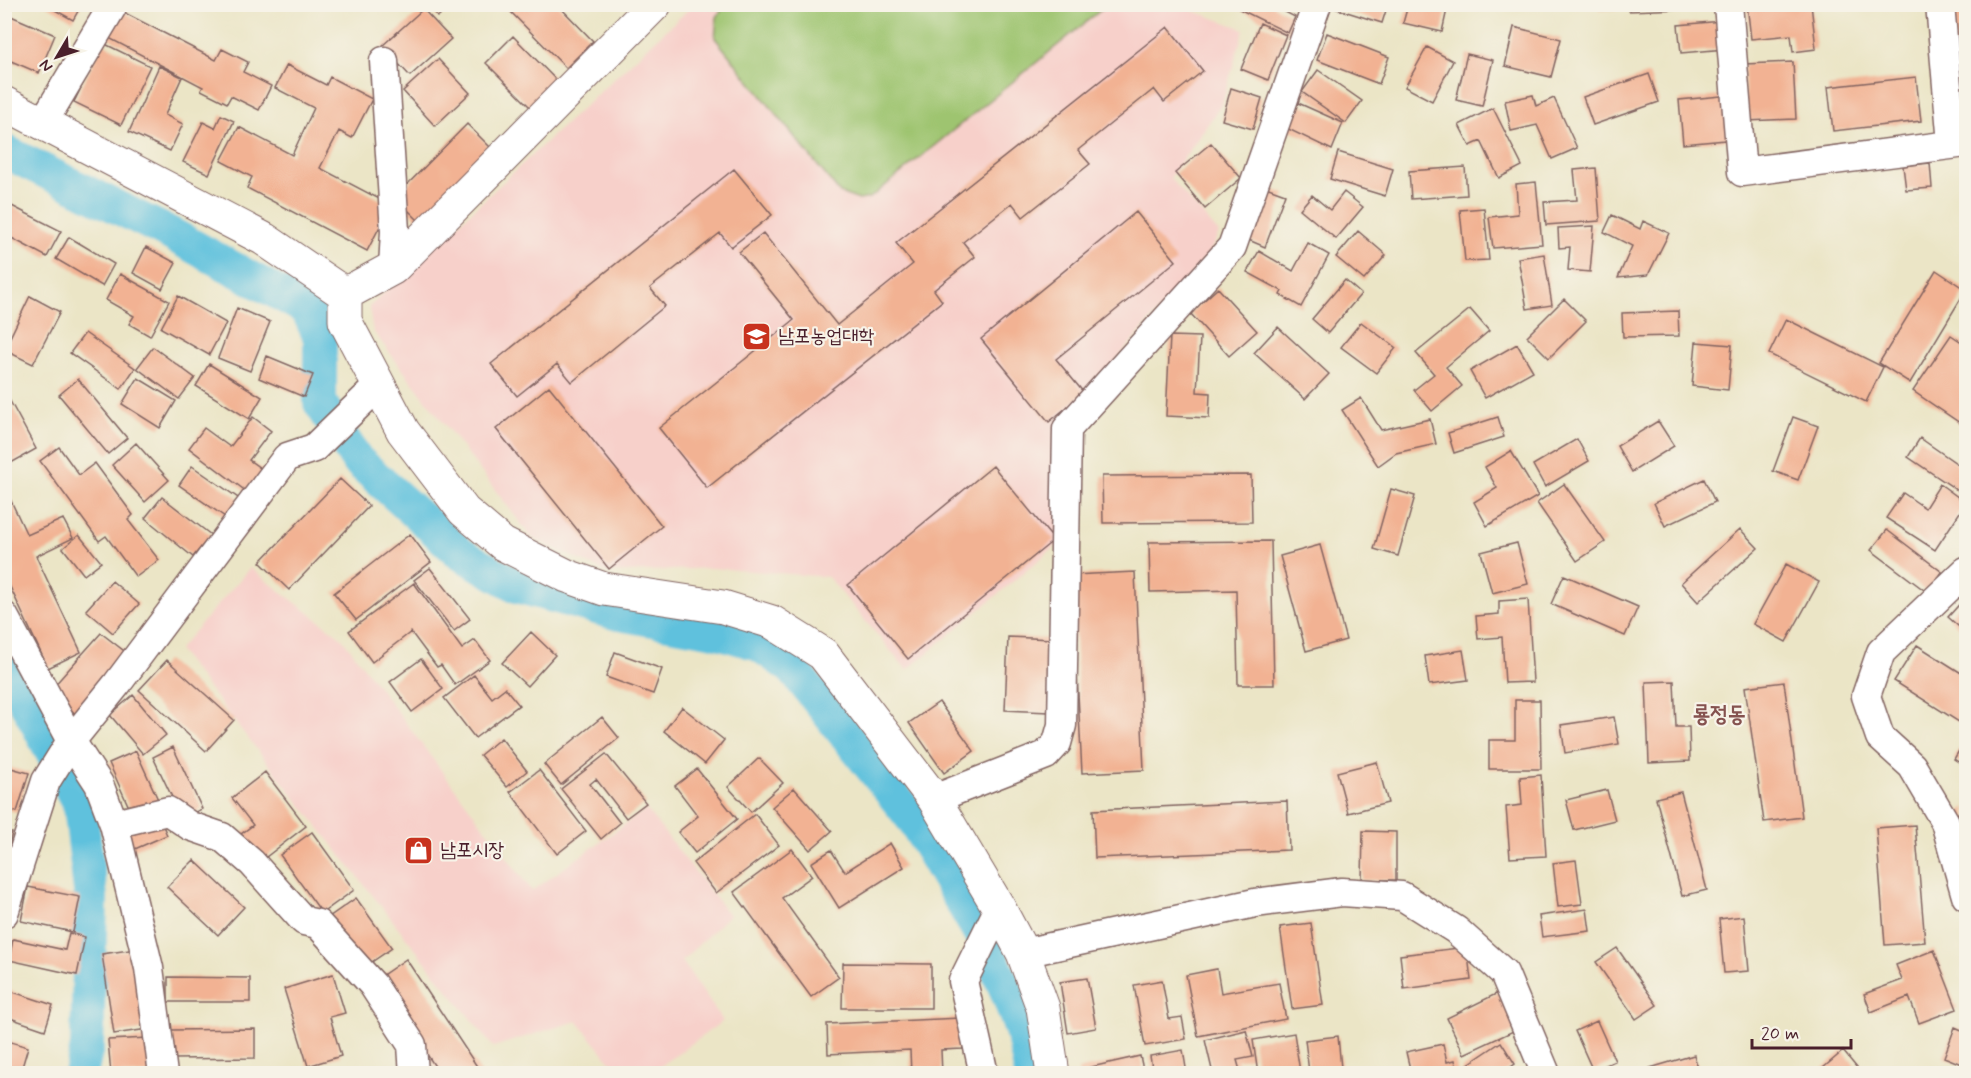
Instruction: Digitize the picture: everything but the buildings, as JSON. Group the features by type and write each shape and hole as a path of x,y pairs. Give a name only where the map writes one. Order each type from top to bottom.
{"street":[{"path":"345,294 393,268 655,4"},
{"path":"934,799 1046,755 1057,743 1062,725 1067,429 1232,247 1317,4"},
{"path":"1728,4 1742,172 1959,144 1940,4"},
{"path":"44,121 112,8"},
{"path":"384,62 395,231 393,268"},
{"path":"4,103 44,121 264,239 345,294"},
{"path":"345,294 345,321 403,432 430,470 464,511 503,544 567,576 604,589 723,607 772,622 823,654 934,799 995,915 1023,953 1042,1008 1053,1074"},
{"path":"4,913 46,781 71,741 117,684 287,457 314,448 378,386"},
{"path":"1966,571 1881,652 1866,696 1880,737 1912,766 1945,822 1966,896"},
{"path":"4,616 71,741 99,784 114,825 149,968 163,1074"},
{"path":"114,825 168,811 190,826 222,837 252,863 304,921 318,924 373,985 412,1045 414,1074"},
{"path":"1023,953 1255,903 1342,891 1402,896 1456,930 1504,973 1546,1074"},
{"path":"984,1074 963,981 995,915"}],"shaded area":[{"name":"남포농업대학","path":"1174,4 1244,29 1222,104 1170,178 1219,233 1210,252 1055,430 1058,544 907,670 828,577 712,568 608,573 532,538 373,331 369,307 693,5"},
{"name":"남포시장","path":"250,568 342,638 532,891 646,809 729,915 682,961 723,1021 651,1073 620,1073 577,1021 493,1047 178,650"}],"green space":[{"path":"726,4 1107,5 870,198 859,200 840,193 715,38 717,17"}],"waterway":[{"path":"4,151 171,234 307,309 320,338 320,403 357,460 461,554 517,586 619,614 715,631 758,644 792,668 914,821 982,937 1007,992 1023,1036 1031,1074"},
{"path":"4,661 80,806 91,898 87,1047 81,1074"}],"place":[{"name":"남포농업대학","path":"757,336"},
{"name":"남포시장","path":"419,850"}],"district":[{"name":"룡정동","path":"1719,715"}]}
